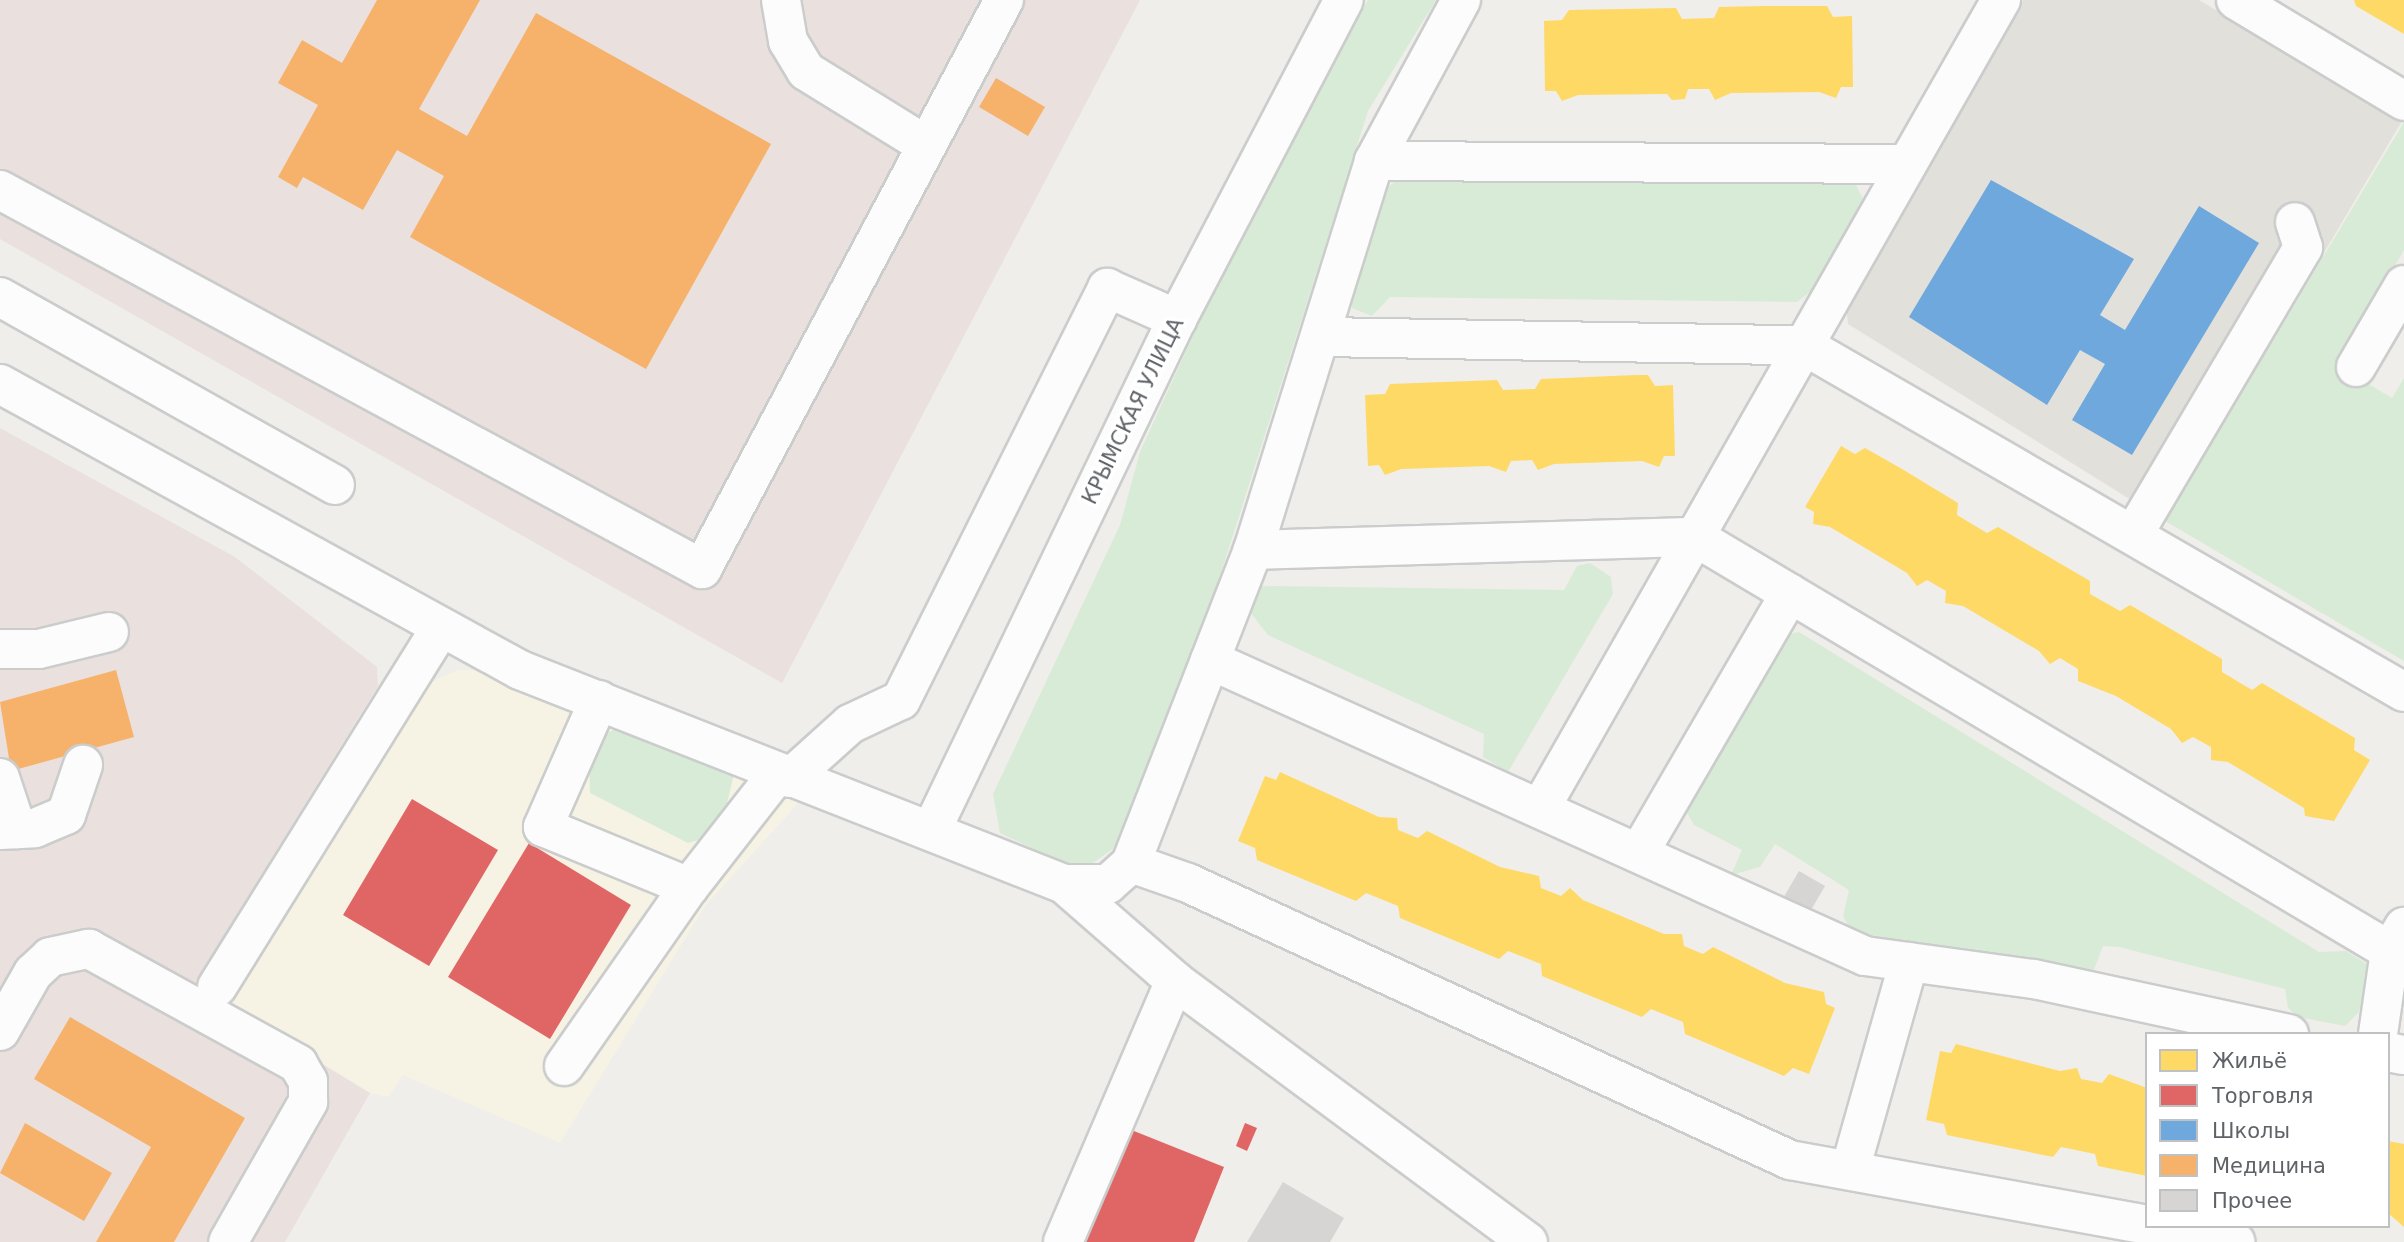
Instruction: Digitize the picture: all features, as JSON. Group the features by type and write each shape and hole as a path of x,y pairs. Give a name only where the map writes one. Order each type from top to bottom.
{"street":[{"path":"780,0 788,41 806,71 926,145"},
{"path":"0,190 702,569 1004,0"},
{"name":"КРЫМСКАЯ УЛИЦА","path":"933,827 1178,319 1344,0"},
{"path":"1064,884 1108,884 1131,863 1253,550 1322,337 1374,161 1461,0"},
{"path":"1541,807 2001,0"},
{"path":"2236,0 2404,101"},
{"path":"1374,161 1907,163"},
{"path":"2133,535 2303,247 2295,222"},
{"path":"2356,368 2404,285"},
{"path":"564,1066 689,887 784,776 850,724 901,700 1107,288 1178,319"},
{"path":"0,298 335,485"},
{"path":"1322,337 1803,345 2404,692"},
{"path":"0,384 439,631 784,776 933,827 1064,884 1175,981 1528,1242"},
{"path":"1253,550 1695,537 2397,939 2378,1032"},
{"path":"1640,851 1790,593"},
{"path":"216,987 439,631"},
{"path":"0,649 30,651 109,632"},
{"path":"1210,660 1640,851 1865,956 2034,979 2280,1032"},
{"path":"599,700 543,827 689,887"},
{"path":"0,778 8,830 66,816 83,765"},
{"path":"1131,863 1188,883 1790,1160 2145,1225"},
{"path":"0,1031 33,973 50,957 89,949 298,1064 308,1081 308,1102 228,1242"},
{"path":"1850,1170 1909,962"},
{"path":"1063,1242 1175,981"},
{"path":"2160,1228 2236,1242"}],"shaded area":[{"path":"0,0 1140,0 782,683 0,239"},
{"path":"2023,0 2199,0 2402,121 2165,521 1848,324 1846,304"},
{"path":"0,428 235,557 377,667 378,686 193,985 370,1093 285,1242 0,1242"},
{"path":"458,670 479,670 799,802 705,906 560,1143 403,1075 388,1097 370,1093 226,1005 406,714 428,683"}],"green space":[{"path":"1368,0 1436,0 1368,111 1212,601 1117,846 1087,867 1063,863 1000,833 993,794 1120,525 1140,452 1229,257"},
{"path":"2404,122 2404,250 2337,365 2392,398 2404,378 2404,661 2165,521"},
{"path":"1421,175 1856,185 1863,199 1812,290 1797,302 1390,297 1372,316 1352,308 1349,292 1383,191 1397,180"},
{"path":"1590,563 1611,577 1613,594 1508,772 1483,757 1484,734 1268,635 1250,612 1261,586 1564,590 1577,566"},
{"path":"1799,632 2319,952 2346,951 2367,964 2372,977 2359,1012 2345,1026 2298,1017 2288,1008 2285,989 2119,947 2103,946 2093,972 2077,975 1851,931 1843,916 1849,890 1775,844 1760,867 1731,875 1742,850 1694,825 1685,809 1785,635"},
{"path":"619,727 734,774 725,812 710,837 688,843 590,793 589,763 603,735"}],"building: Жильё":[{"path":"2354,0 2404,0 2404,34 2356,6"},
{"path":"1827,6 1833,17 1852,16 1853,87 1841,87 1836,98 1819,92 1731,93 1715,100 1709,89 1688,89 1685,99 1672,100 1667,94 1578,95 1562,101 1556,91 1545,91 1544,21 1562,20 1569,10 1676,8 1682,19 1714,18 1719,7"},
{"path":"1648,375 1655,386 1673,385 1675,456 1664,456 1659,467 1642,461 1554,464 1538,470 1532,460 1511,461 1506,472 1489,466 1401,469 1385,475 1379,465 1368,466 1365,395 1385,394 1390,384 1497,380 1503,390 1535,389 1541,379"},
{"path":"1841,446 1855,454 1865,448 1902,469 1958,503 1957,515 1987,533 1998,527 2090,581 2090,594 2120,611 2130,605 2222,659 2222,672 2252,690 2262,683 2355,738 2354,750 2370,760 2334,821 2305,816 2304,808 2228,762 2211,760 2211,747 2193,737 2182,743 2171,729 2116,696 2078,681 2078,669 2060,658 2050,664 2039,651 1963,606 1945,603 1946,591 1927,580 1917,586 1907,573 1830,527 1813,524 1814,512 1805,507"},
{"path":"1280,772 1379,817 1397,818 1398,830 1418,838 1427,831 1500,867 1539,876 1541,888 1561,896 1570,888 1583,900 1664,934 1682,934 1684,946 1703,954 1713,947 1785,983 1824,992 1826,1004 1835,1008 1809,1074 1793,1068 1784,1076 1685,1034 1683,1022 1651,1009 1642,1017 1542,976 1541,964 1508,951 1499,959 1400,918 1398,906 1366,893 1356,901 1257,860 1255,848 1238,841 1265,776 1276,780"},
{"path":"1956,1044 2060,1071 2077,1068 2081,1079 2102,1083 2109,1074 2145,1087 2145,1176 2098,1166 2095,1154 2061,1147 2053,1157 1947,1135 1944,1124 1926,1120 1940,1051 1951,1053"},
{"path":"2390,1141 2404,1144 2404,1227 2390,1215"}],"building: Торговля":[{"path":"412,799 498,850 429,966 343,915"},
{"path":"529,843 631,905 550,1039 448,977"},
{"path":"1245,1123 1257,1128 1247,1151 1236,1146"},
{"path":"1124,1127 1224,1167 1194,1242 1079,1242"}],"building: Школы":[{"path":"1991,180 2134,259 2100,315 2125,330 2199,206 2259,243 2132,455 2072,420 2105,364 2080,350 2047,405 1909,317"}],"building: Медицина":[{"path":"377,0 480,0 419,109 467,136 536,13 771,144 646,369 410,237 444,176 397,150 363,210 303,177 297,188 278,177 318,105 278,83 302,40 342,63"},
{"path":"996,78 1045,107 1028,136 979,107"},
{"path":"116,670 134,737 11,771 0,702"},
{"path":"70,1017 245,1118 174,1242 96,1242 151,1147 34,1079"},
{"path":"25,1123 112,1173 84,1221 0,1173"}],"building: Прочее":[{"path":"1799,871 1825,886 1804,922 1778,907"},
{"path":"1283,1182 1344,1218 1330,1242 1247,1242"}]}
